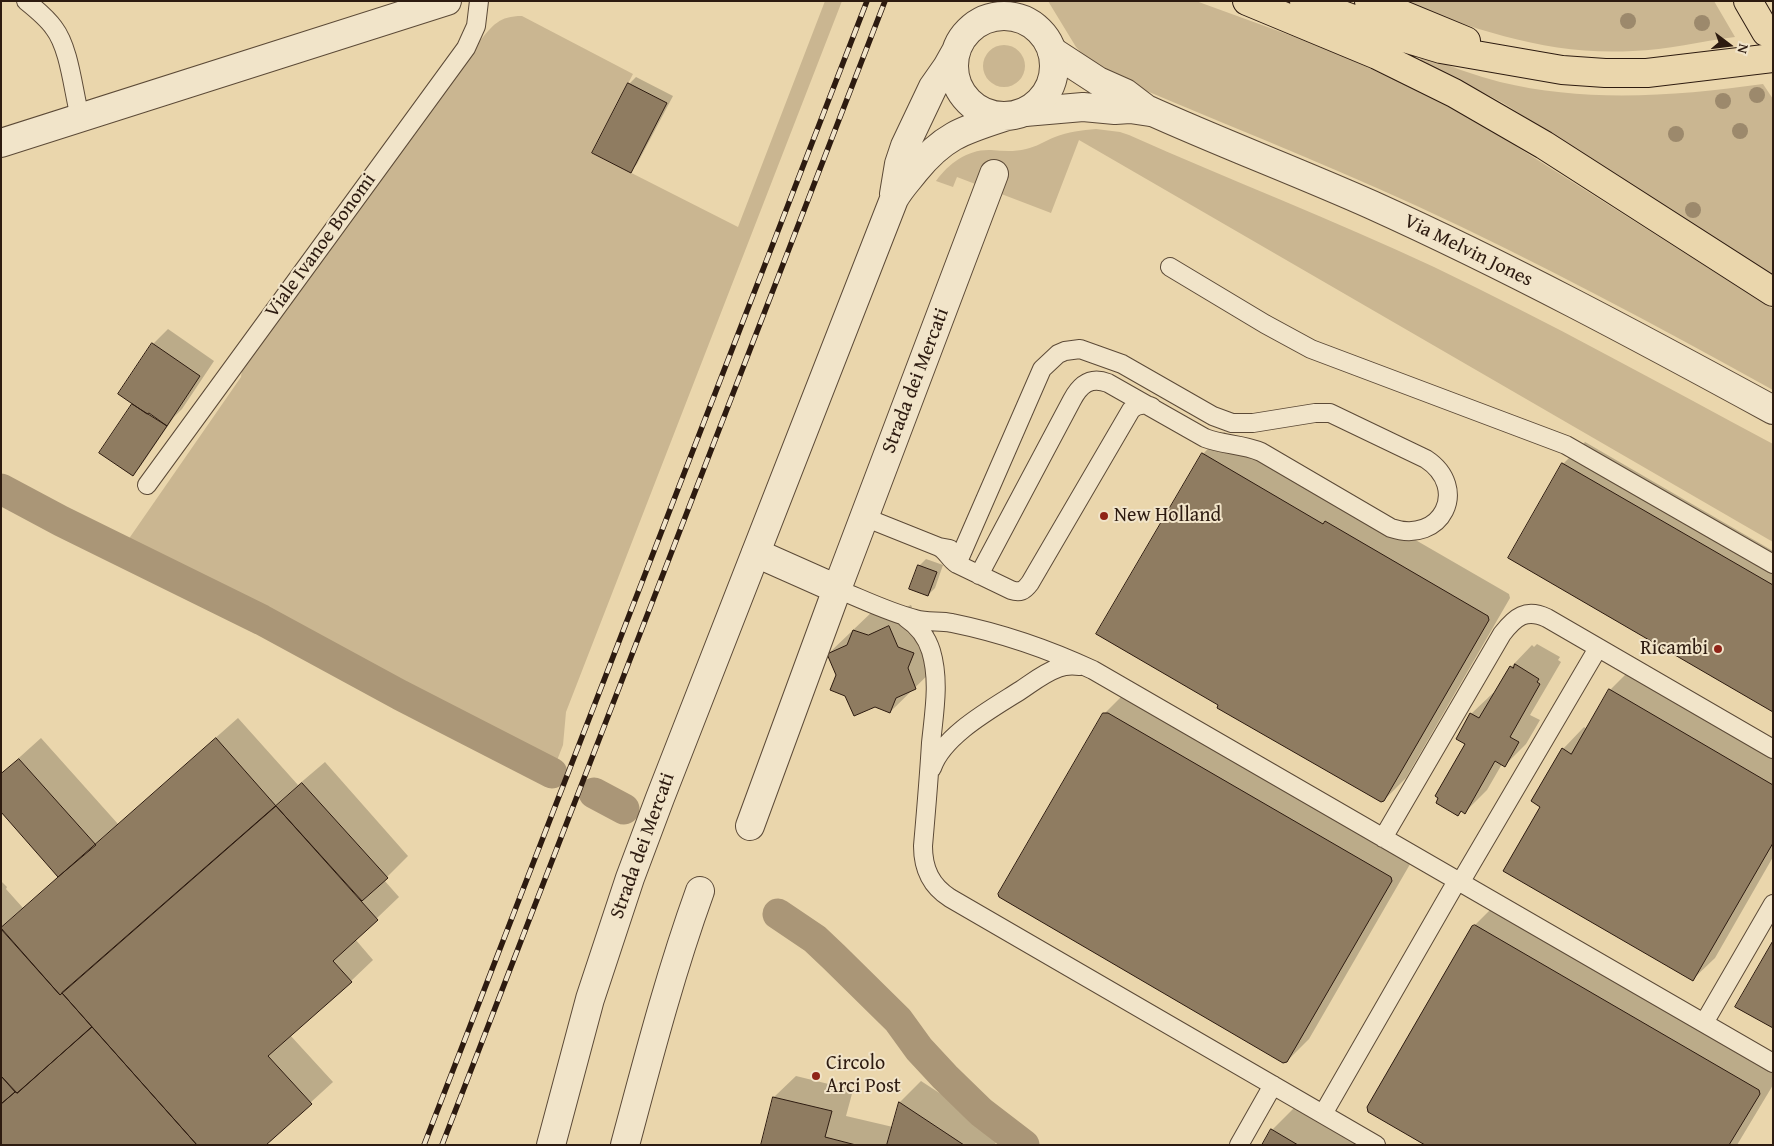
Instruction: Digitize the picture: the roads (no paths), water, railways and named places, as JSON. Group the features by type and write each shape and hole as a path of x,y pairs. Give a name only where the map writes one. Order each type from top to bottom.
{"highway":[{"path":"1247,1 1376,55 1454,93 1544,144 1773,292"},
{"path":"1304,1 1424,44 1562,70 1647,73 1773,58"},
{"path":"1369,1 1428,24 1508,60"},
{"path":"1748,1 1766,32"}],"street":[{"name":"Strada dei Mercati","path":"551,1145 590,999 614,924 660,798 891,205 897,182 898,164 905,146 933,87 948,67 980,1"},
{"name":"Strada dei Mercati","path":"891,205 903,185 936,148 962,131 1036,106 1044,97 1050,86 1054,63 1032,1"},
{"path":"1,143 434,3"},
{"name":"Strada dei Mercati","path":"1016,114 988,113 971,104 964,97 956,80 954,60 958,47 974,26 996,16 1020,18 1030,23 1046,41"},
{"name":"Via Melvin Jones","path":"1046,41 1098,82 1125,93 1140,106 1371,205 1490,261 1623,329 1773,410"},
{"name":"Via Melvin Jones","path":"1016,114 1083,108 1115,110 1130,108 1154,113"},
{"name":"Strada dei Mercati","path":"750,826 864,516 994,174"},
{"path":"756,553 837,589"},
{"path":"625,1145 680,946 700,891"}],"lane":[{"path":"26,1 48,21 58,34 65,51 80,117"},
{"name":"Viale Ivanoe Bonomi","path":"147,485 466,48 476,26 479,1"},
{"path":"1170,267 1310,349 1566,445 1773,564"},
{"path":"956,564 1042,369 1058,354 1072,349 1086,350 1122,364 1214,416 1232,423 1253,423 1323,412 1339,417 1426,459 1443,474 1448,486 1448,498 1444,511 1437,521 1428,528 1416,532 1403,532 1391,528 1262,452 1250,447 1221,443 1205,438 1102,380 1090,380 1080,388 1072,400 979,574"},
{"path":"864,516 939,547 956,564 1014,591 1021,592 1026,588 1129,413 1139,405 1152,407"},
{"path":"939,547 956,548 967,539"},
{"path":"837,589 926,622 950,622 1023,642 1058,654 1093,670 1773,1063"},
{"path":"895,612 918,628 925,638 934,663 935,702 923,858 930,878 943,893 1376,1145"},
{"path":"1383,838 1498,640 1513,622 1527,614 1540,615 1773,749"},
{"path":"1323,1114 1598,648"},
{"path":"928,784 932,766 943,748 959,733 1004,700 1058,668 1080,665 1093,670"},
{"path":"1704,1023 1773,904"},
{"path":"1239,1145 1273,1085"}],"waterway":[{"path":"1,489 61,521 262,620 400,695 552,773"},
{"path":"594,793 624,809"},
{"path":"778,914 815,939 898,1020 919,1049 945,1077 981,1112 1024,1145"}],"railway":[{"path":"424,1145 867,1"},
{"path":"442,1145 885,1"}],"place":[{"name":"New Holland","path":"1104,516"},
{"name":"Ricambi","path":"1718,649"},
{"name":"Circolo Arci Post","path":"816,1076"}]}
